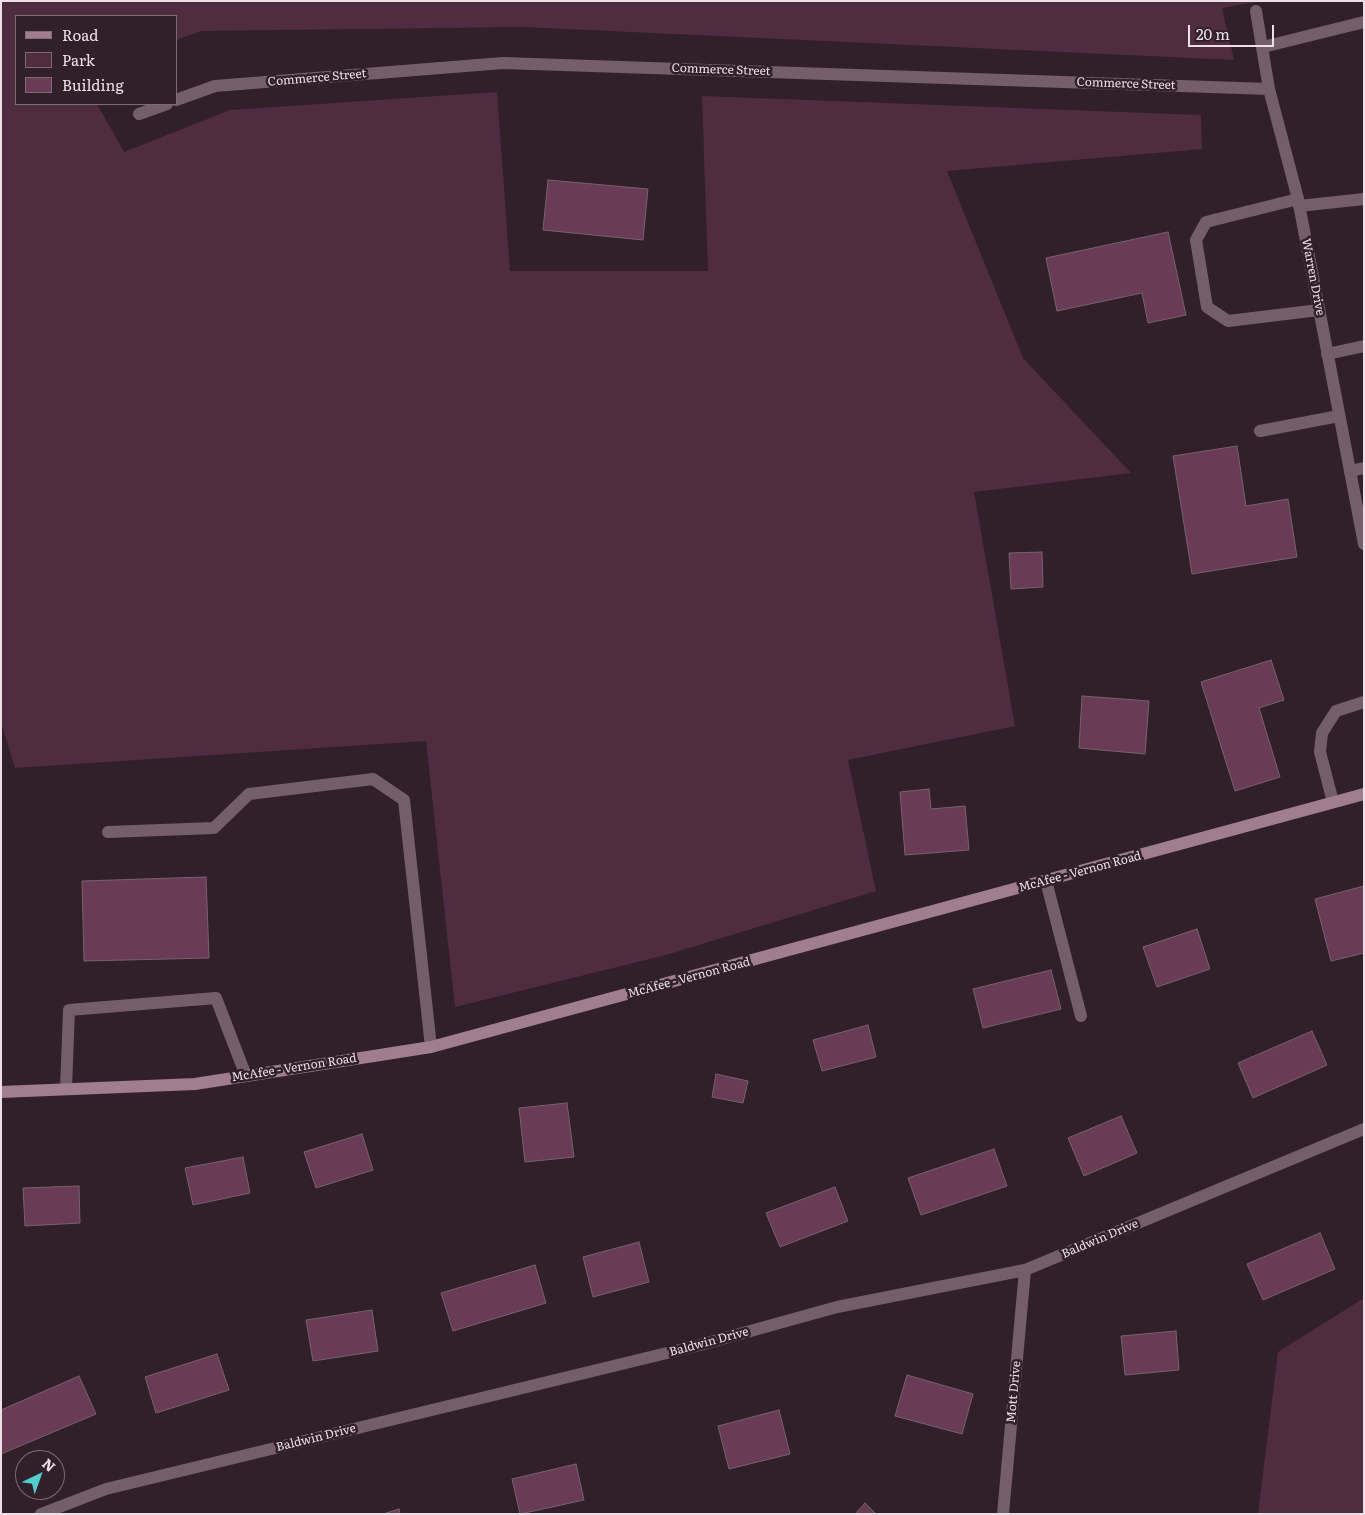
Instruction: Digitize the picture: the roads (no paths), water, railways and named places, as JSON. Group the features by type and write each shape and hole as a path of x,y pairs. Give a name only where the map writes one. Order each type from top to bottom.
{"main road":[{"name":"McAfee - Vernon Road","path":"1,1092 195,1084 431,1047 1364,794"}],"street":[{"name":"Warren Drive","path":"1256,11 1269,88 1299,202 1364,544"},
{"path":"1263,47 1364,22"},
{"name":"Commerce Street","path":"178,99 215,86 503,63 1269,88"},
{"path":"139,114 164,105"},
{"path":"1319,310 1228,321 1207,308 1196,240 1206,222 1299,202 1364,199"},
{"path":"1328,354 1364,346"},
{"path":"1260,431 1340,416"},
{"path":"1350,470 1364,468"},
{"path":"1333,802 1320,752 1322,733 1336,711 1364,702"},
{"path":"108,832 214,828 249,794 373,779 404,800 431,1047"},
{"path":"1046,881 1081,1016"},
{"path":"66,1089 69,1010 216,998 246,1076"},
{"name":"Baldwin Drive","path":"41,1514 106,1489 700,1345 837,1308 1026,1270 1364,1129"},
{"name":"Mott Drive","path":"1003,1514 1026,1270"}]}
